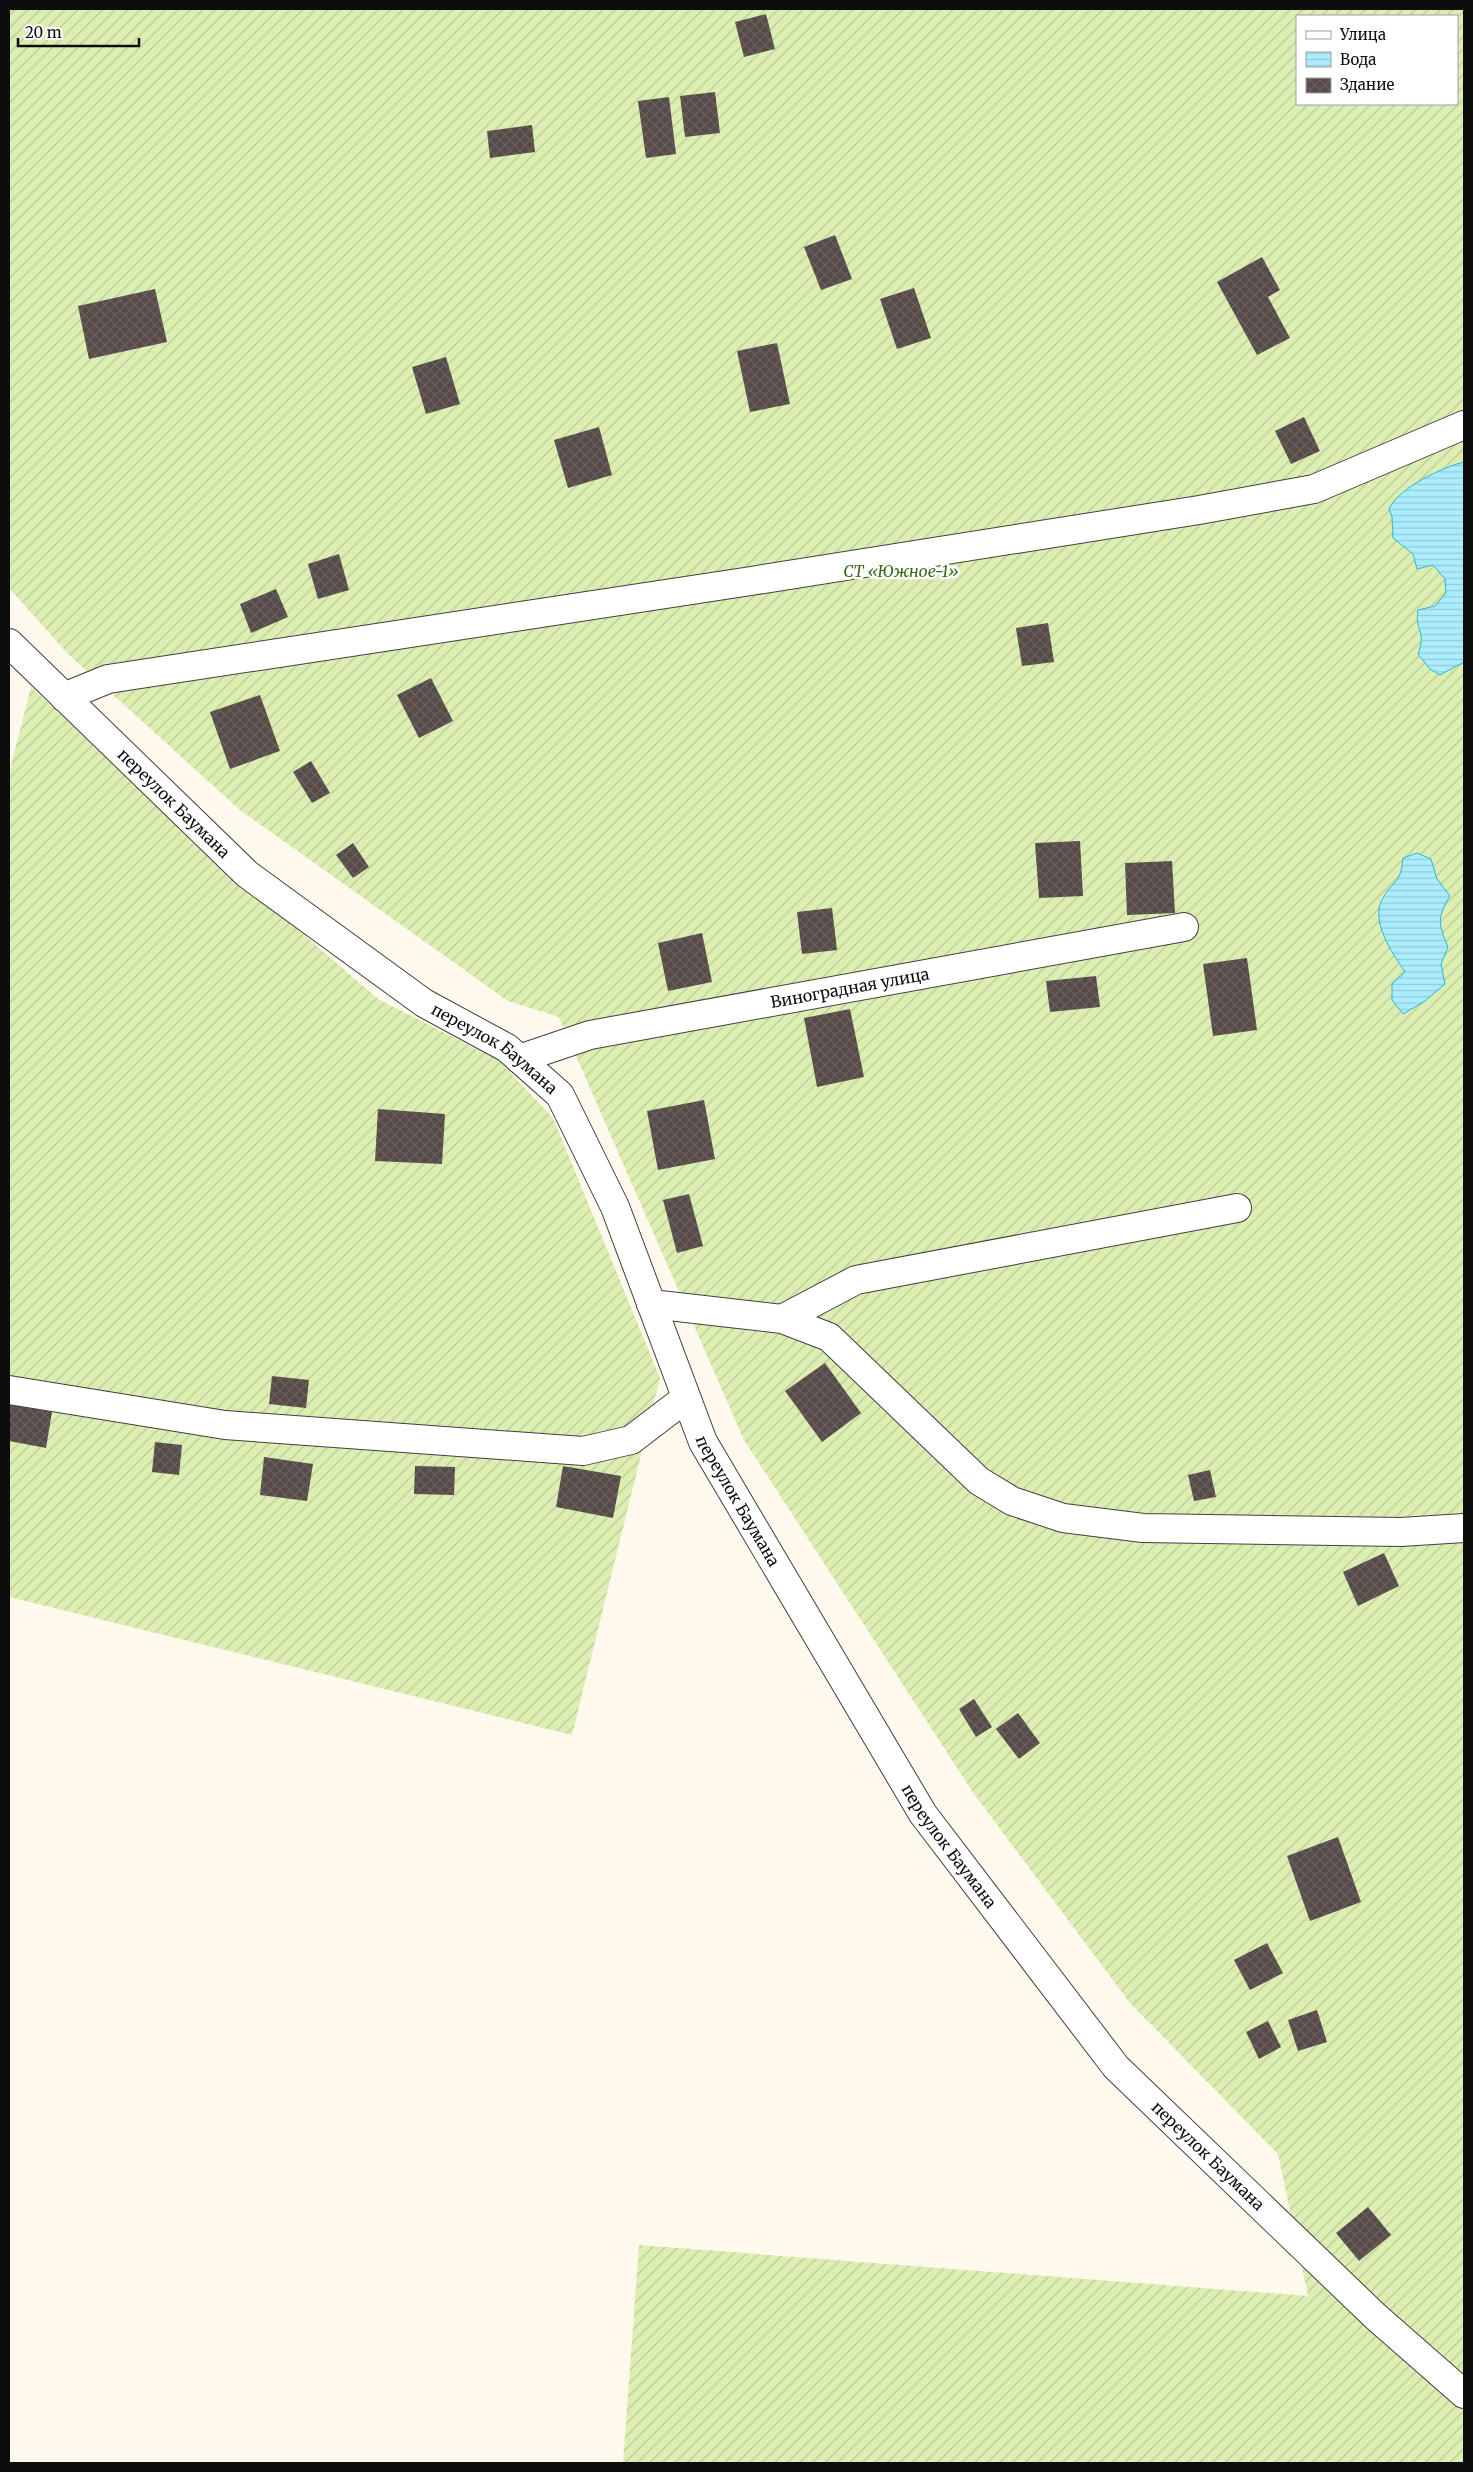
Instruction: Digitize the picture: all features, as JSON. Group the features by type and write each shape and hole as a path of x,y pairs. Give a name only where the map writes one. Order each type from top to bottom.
{"street":[{"path":"64,697 108,679 760,580 1199,510 1314,489 1464,425"},
{"name":"переулок Баумана","path":"9,644 247,874 424,1003 507,1048 560,1095 615,1207 702,1442 923,1814 1116,2067 1375,2316 1464,2394"},
{"name":"Виноградная улица","path":"519,1059 590,1035 1184,927"},
{"path":"782,1318 856,1280 1238,1208"},
{"path":"651,1304 782,1318 829,1337 979,1481 1012,1501 1064,1518 1143,1528 1401,1532 1464,1528"},
{"path":"9,1390 225,1425 583,1451 631,1440 686,1398"}],"green space":[{"name":"СТ «Южное-1»","path":"9,9 1464,9 1464,2463 623,2463 639,2245 1308,2296 1278,2154 1130,2003 974,1794 744,1440 559,1017 508,1001 240,810 68,654 9,588"},
{"path":"31,687 197,842 378,999 498,1060 553,1118 660,1378 572,1735 9,1597 9,773"}],"water":[{"path":"1464,462 1464,662 1440,675 1430,669 1418,654 1421,635 1417,617 1418,610 1435,606 1446,593 1445,579 1433,565 1417,569 1413,554 1393,538 1392,517 1389,509 1402,493 1422,479 1445,468"},
{"path":"1417,853 1431,859 1437,879 1450,896 1440,921 1448,947 1441,964 1445,984 1425,1001 1403,1014 1392,1000 1392,984 1405,972 1384,936 1379,916 1379,907 1387,892 1399,877 1403,858"}],"building":[{"path":"766,14 775,49 744,57 735,22"},
{"path":"715,92 720,133 685,137 680,96"},
{"path":"669,97 676,154 646,158 638,101"},
{"path":"532,125 535,152 490,158 487,131"},
{"path":"835,235 852,279 821,290 804,247"},
{"path":"1262,257 1280,290 1268,297 1290,338 1257,355 1217,282"},
{"path":"914,288 931,338 897,349 880,299"},
{"path":"155,289 167,342 89,359 78,306"},
{"path":"777,343 790,404 750,412 737,351"},
{"path":"446,357 460,404 426,414 412,367"},
{"path":"1304,417 1320,451 1291,464 1275,431"},
{"path":"599,427 612,475 568,488 554,440"},
{"path":"339,554 349,590 318,599 308,564"},
{"path":"276,589 288,617 251,633 240,604"},
{"path":"1048,623 1054,662 1022,666 1016,628"},
{"path":"431,678 453,721 419,738 397,695"},
{"path":"260,695 280,751 230,769 210,712"},
{"path":"311,761 330,793 312,803 293,772"},
{"path":"1080,841 1083,896 1039,898 1035,843"},
{"path":"353,843 369,867 353,878 336,855"},
{"path":"1172,861 1175,913 1127,915 1125,863"},
{"path":"832,908 837,950 802,954 797,912"},
{"path":"702,933 712,982 668,991 658,943"},
{"path":"1247,958 1257,1030 1213,1036 1203,964"},
{"path":"1096,976 1100,1007 1050,1012 1046,981"},
{"path":"850,1009 864,1077 817,1087 804,1018"},
{"path":"704,1100 715,1159 658,1170 647,1111"},
{"path":"378,1109 445,1114 442,1164 375,1161"},
{"path":"689,1194 703,1246 677,1253 663,1200"},
{"path":"825,1363 861,1413 822,1442 785,1391"},
{"path":"272,1376 309,1380 306,1408 269,1404"},
{"path":"9,1404 52,1412 46,1448 9,1441"},
{"path":"155,1442 182,1445 179,1475 152,1472"},
{"path":"264,1457 313,1464 307,1501 260,1495"},
{"path":"415,1466 455,1467 454,1495 414,1494"},
{"path":"563,1466 621,1476 613,1518 556,1507"},
{"path":"1210,1470 1216,1497 1194,1501 1188,1475"},
{"path":"1384,1553 1399,1586 1358,1606 1343,1572"},
{"path":"974,1699 992,1727 976,1737 959,1709"},
{"path":"1018,1713 1040,1743 1019,1759 996,1729"},
{"path":"1338,1837 1361,1902 1310,1921 1287,1856"},
{"path":"1267,1943 1283,1973 1250,1990 1234,1960"},
{"path":"1317,2010 1327,2042 1298,2051 1288,2020"},
{"path":"1268,2021 1281,2047 1259,2059 1246,2032"},
{"path":"1368,2207 1391,2235 1359,2261 1336,2233"}]}
